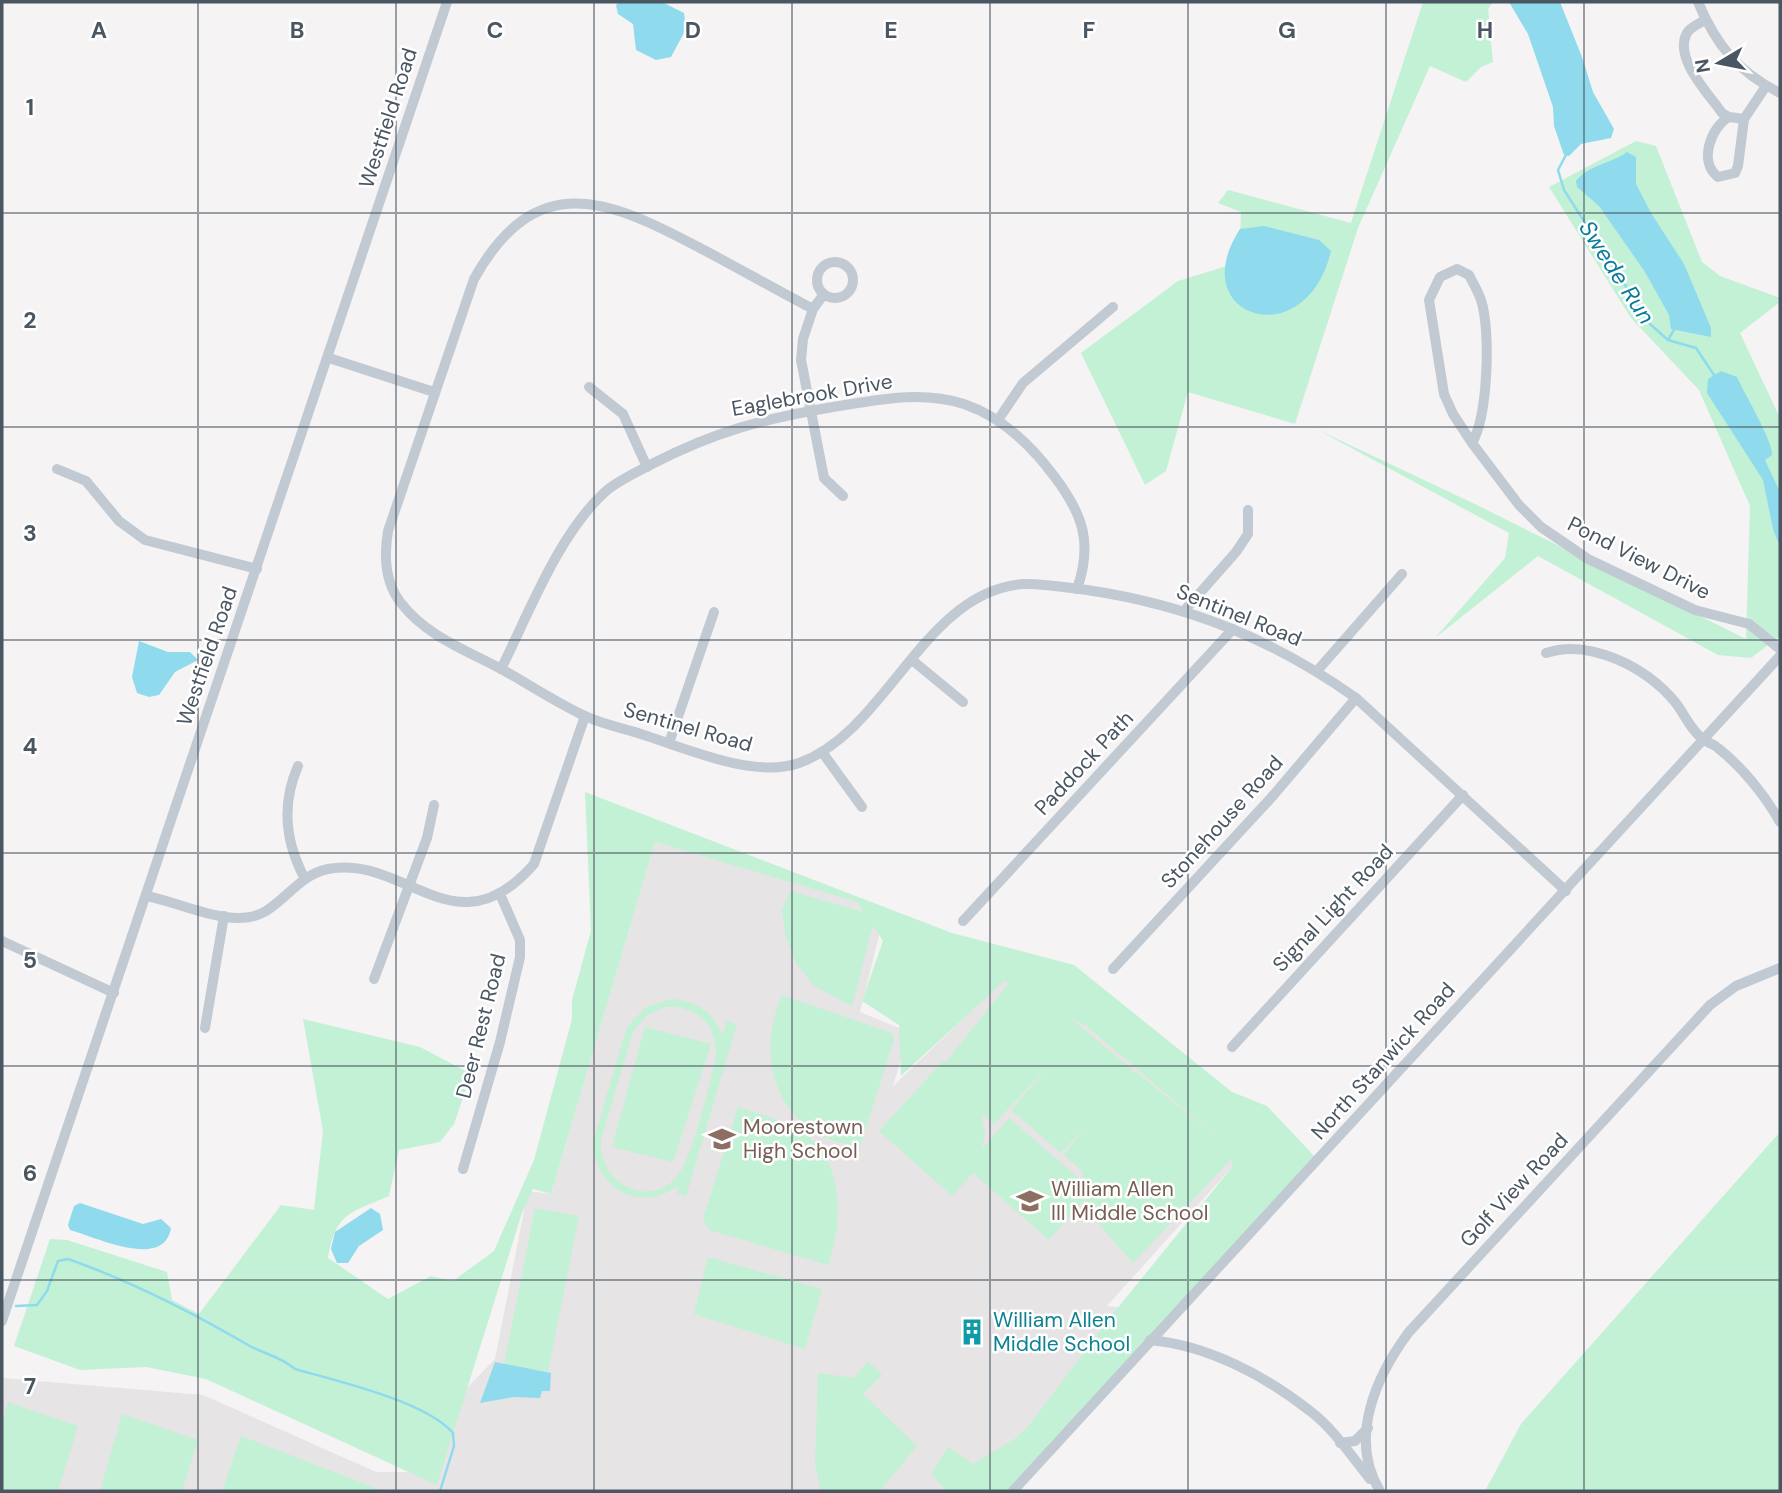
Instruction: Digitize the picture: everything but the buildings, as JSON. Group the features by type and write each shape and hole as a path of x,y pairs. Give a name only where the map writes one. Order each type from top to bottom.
{"street":[{"name":"Westfield Road","path":"2,1321 447,2"},
{"path":"1698,2 1705,20 1730,59 1780,93"},
{"path":"1705,20 1688,30 1686,57 1722,113 1744,119"},
{"path":"1729,117 1717,124 1710,136 1709,165 1718,177 1735,173 1744,119 1766,86"},
{"name":"Sentinel Road","path":"813,309 624,210 587,203 562,205 519,222 487,257 474,279 388,531 386,569 400,602 418,621 585,716 669,743 759,767 799,763 821,752 855,722 954,615 990,592 1025,584 1139,598 1233,629 1283,650 1317,671 1356,698 1566,891"},
{"name":"Pond View Drive","path":"1472,443 1481,416 1485,325 1481,300 1469,275 1457,269 1440,277 1429,300 1444,394 1453,414 1472,443 1520,505 1565,546 1695,610 1749,624 1780,649"},
{"path":"824,294 813,309 803,339 801,360 824,478 843,496"},
{"path":"998,421 1023,383 1113,307"},
{"path":"329,358 434,392"},
{"path":"589,387 622,414 648,467"},
{"name":"Eaglebrook Drive","path":"501,669 556,559 581,518 605,492 694,442 732,428 809,411 894,397 923,397 966,405 998,421 1038,455 1073,505 1086,541 1084,569 1077,589"},
{"path":"57,469 86,481 119,521 145,540 257,569"},
{"path":"1184,611 1236,552 1248,534 1248,510"},
{"path":"1317,671 1402,574"},
{"path":"669,743 714,612"},
{"name":"Paddock Path","path":"963,922 1233,629"},
{"path":"1546,653 1560,648 1582,648 1651,678 1674,701 1704,740 1716,745 1737,765 1780,822"},
{"name":"North Stanwick Road","path":"1013,1491 1780,656"},
{"path":"912,660 963,702"},
{"name":"Stonehouse Road","path":"1113,969 1271,798 1356,698"},
{"path":"146,896 224,916 250,917 266,911 305,879 326,869 351,868 456,901 478,901 500,894 519,882 534,864 585,716"},
{"path":"821,752 862,807"},
{"path":"298,766 288,797 286,819 288,841 305,879"},
{"name":"Signal Light Road","path":"1232,1047 1463,795"},
{"path":"374,979 410,888 427,838 434,804"},
{"name":"Deer Rest Road","path":"463,1169 500,1042 520,957 520,940 500,894"},
{"path":"205,1028 224,916"},
{"path":"2,941 114,993"},
{"name":"Golf View Road","path":"1379,1490 1370,1474 1368,1427 1372,1397 1380,1376 1409,1332 1710,1005 1737,986 1780,968"},
{"path":"1150,1340 1179,1343 1247,1371 1312,1412 1379,1490"},
{"path":"1340,1443 1355,1441 1368,1427"}],"shaded area":[{"name":"Moorestown High School","path":"655,842 886,908 860,1012 909,1032 893,1086 1010,974 1080,1021 1242,1156 1107,1306 1175,1314 1013,1491 2,1491 2,1378 203,1395 376,1472 440,1472 466,1389 495,1359 528,1191 551,1194"}],"green space":[{"path":"1423,2 1493,2 1488,9 1493,62 1481,67 1466,82 1430,66 1358,228 1295,424 1188,392 1166,471 1145,485 1081,353 1178,281 1230,265 1240,238 1241,212 1218,203 1228,190 1351,223"},
{"path":"1636,141 1656,146 1702,262 1720,276 1780,298 1780,302 1740,333 1780,418 1780,636 1751,658 1718,655 1538,556 1435,638 1505,558 1509,533 1318,430 1477,505 1746,639 1750,506 1699,390 1631,318 1549,187"},
{"path":"585,792 952,933 1074,965 1232,1092 1267,1106 1316,1158 1013,1491 947,1491 931,1474 948,1447 973,1464 1016,1438 1030,1424 1116,1310 1233,1166 1231,1159 1133,1263 1101,1227 1085,1199 1049,1240 973,1173 952,1196 879,1131 943,1061 946,1062 1009,983 1004,981 901,1076 899,1025 862,1001 883,941 873,925 852,1006 814,986 796,963 786,937 782,911 790,891 863,912 858,902 655,842 551,1194 533,1189 522,1213 437,1485 206,1379 146,1367 80,1370 14,1346 50,1239 67,1240 167,1272 172,1300 199,1314 281,1205 314,1210 323,1131 303,1019 420,1047 471,1074 454,1124 440,1142 399,1150 389,1196 347,1216 335,1231 328,1258 388,1299 431,1276 453,1281 494,1251 534,1160 572,1019 572,1000 591,931","holes":["1068,1016 1086,1026 1228,1146 1136,1072 1131,1073 1133,1070","1055,1059 1011,1110 1061,1153 1086,1126 1064,1155 1082,1171 1082,1181 1009,1118 982,1149 985,1133 981,1113 994,1124"]},
{"path":"782,995 892,1033 894,1040 860,1146 833,1140 810,1129 793,1113 780,1093 770,1046 773,1020"},
{"path":"671,999 688,1002 708,1014 722,1035 727,1021 737,1024 686,1196 677,1193 678,1186 663,1194 633,1196 608,1181 595,1155 594,1138 627,1027 646,1007","holes":["665,1007 676,1007 695,1013 709,1026 716,1044 716,1055 701,1118 684,1165 666,1186 654,1191 640,1191 616,1179 607,1168 602,1155 601,1140 633,1032 646,1016"]},
{"path":"645,1027 711,1044 673,1162 612,1147"},
{"path":"738,1107 779,1120 798,1130 815,1143 825,1156 832,1170 838,1202 836,1235 828,1265 709,1230 703,1219"},
{"path":"1780,1132 1780,1491 1485,1491 1521,1424"},
{"path":"535,1208 579,1216 548,1372 504,1365"},
{"path":"708,1257 822,1289 805,1349 694,1314"},
{"path":"868,1361 882,1375 863,1394 917,1446 880,1491 821,1491 815,1464 818,1373 854,1378"},
{"path":"8,1402 78,1426 58,1491 2,1491 2,1424"},
{"path":"122,1414 198,1440 182,1491 100,1491"},
{"path":"241,1436 383,1491 222,1491"}],"water":[{"path":"619,2 662,2 684,13 686,29 671,57 656,60 636,50 633,24 618,14 616,5"},
{"path":"1509,2 1560,2 1593,92 1614,129 1611,138 1581,144 1569,156 1564,155 1554,126 1553,107 1528,34"},
{"path":"1627,152 1636,157 1636,184 1684,264 1711,328 1711,337 1671,329 1669,315 1645,272 1599,206 1577,187 1576,181 1587,171"},
{"path":"1264,226 1319,240 1331,251 1318,284 1298,305 1276,314 1254,313 1237,303 1226,285 1226,260 1240,229"},
{"path":"1721,371 1737,377 1771,448 1772,455 1765,460 1780,492 1780,547 1773,529 1763,480 1707,393 1708,379"},
{"path":"139,641 168,652 190,652 198,660 175,672 159,695 149,697 137,693 132,677"},
{"path":"80,1203 143,1224 161,1219 171,1228 166,1240 156,1247 128,1248 112,1244 70,1230 68,1225 74,1206"},
{"path":"371,1208 380,1214 383,1230 359,1246 348,1263 337,1263 331,1249 335,1232"},
{"path":"495,1362 551,1373 550,1391 542,1391 540,1398 514,1397 480,1403"}],"waterway":[{"name":"Swede Run","path":"1567,153 1558,170 1564,190 1650,324 1668,340 1696,348 1714,375"},
{"path":"1668,340 1675,328"},
{"path":"16,1306 37,1305 47,1291 58,1261 68,1259 160,1298 295,1369 402,1402 422,1411 453,1433 454,1446 440,1491"}],"place":[{"name":"Moorestown High School","path":"722,1139"},
{"name":"William Allen III Middle School","path":"1030,1201"},
{"name":"William Allen Middle School","path":"972,1332"}]}
